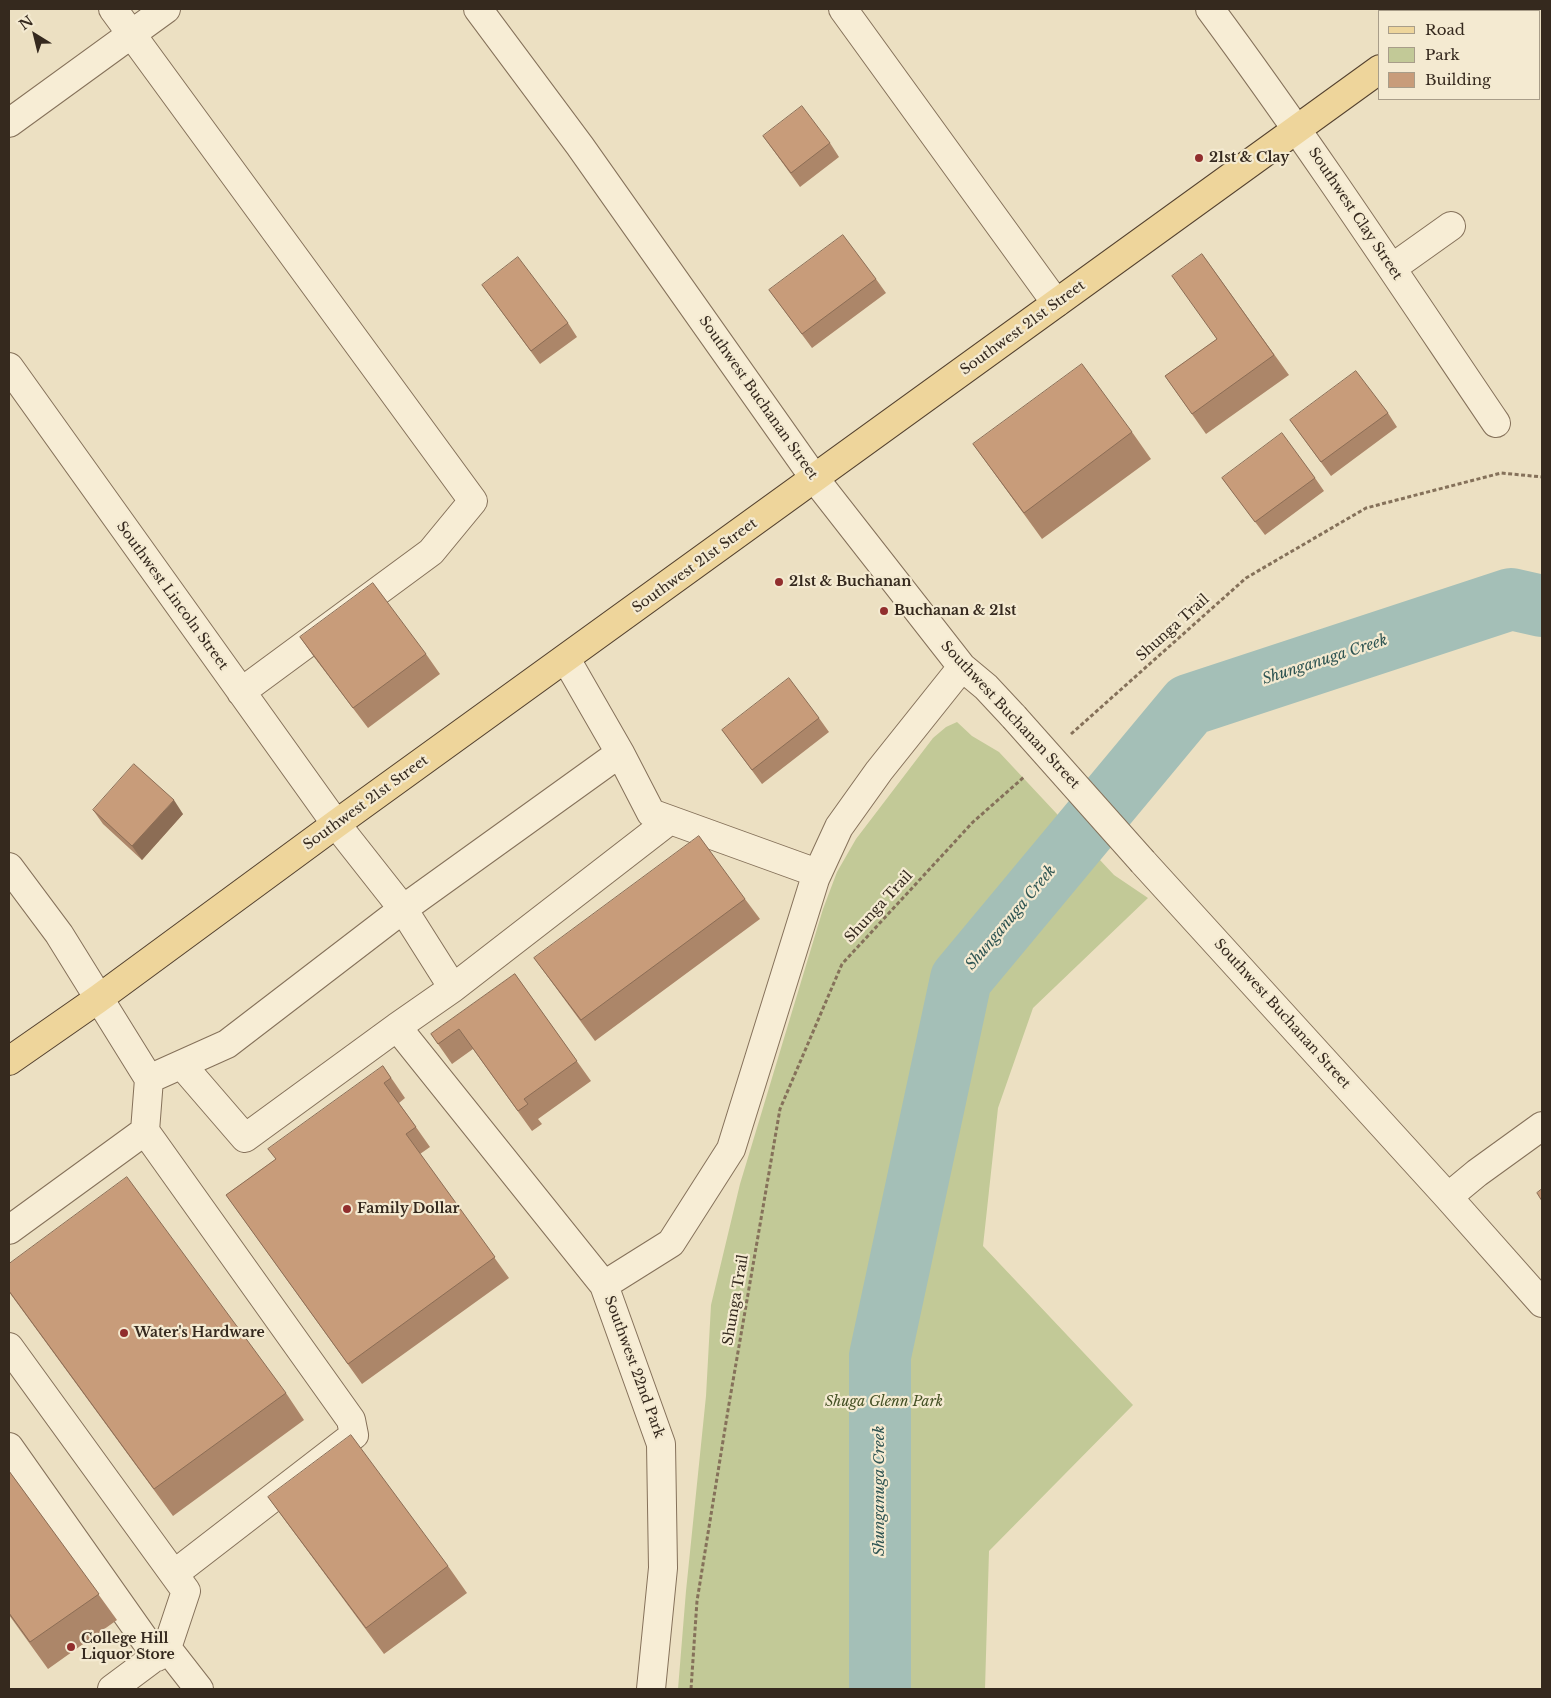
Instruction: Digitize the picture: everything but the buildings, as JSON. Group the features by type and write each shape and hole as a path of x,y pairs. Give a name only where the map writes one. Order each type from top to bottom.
{"main road":[{"name":"Southwest 21st Street","path":"9,1061 98,999 336,824 1378,70"}],"street":[{"path":"114,9 473,501 431,552 241,692"},
{"path":"9,123 166,9"},
{"name":"Southwest Buchanan Street","path":"478,9 586,154 815,479 962,667 986,687 1014,717 1542,1303"},
{"path":"843,9 1056,303"},
{"name":"Southwest Clay Street","path":"1210,9 1297,129 1496,423"},
{"path":"1392,268 1451,226"},
{"name":"Southwest Lincoln Street","path":"9,367 336,824 403,909 453,988"},
{"path":"566,659 620,753 651,813 818,873"},
{"path":"604,1285 672,1243 731,1149 818,873 839,827 879,771 962,667"},
{"path":"150,1079 227,1044 403,909 620,753"},
{"path":"182,1065 245,1138 453,988 670,820"},
{"path":"9,867 58,934 150,1079 145,1131 351,1420 354,1435 174,1574"},
{"name":"Southwest 22nd Park","path":"397,1027 604,1285 662,1444 662,1568 651,1689"},
{"path":"1448,1197 1477,1173 1542,1126"},
{"path":"9,1230 145,1131"},
{"path":"9,1347 186,1591 162,1652 112,1689"},
{"path":"9,1447 162,1652 199,1689"}],"path":[{"name":"Shunga Trail","path":"1069,736 1246,578 1366,508 1501,473 1542,477"},
{"name":"Shunga Trail","path":"691,1689 699,1591 780,1109 842,964 973,822 1024,776"}],"green space":[{"name":"Shuga Glenn Park","path":"957,722 972,736 999,752 1114,875 1148,898 1033,1008 998,1108 983,1246 1133,1405 989,1551 985,1689 678,1689 706,1396 711,1305 740,1184 823,909 837,872 856,839 933,738 946,727"}],"waterway":[{"name":"Shunganuga Creek","path":"880,1689 880,1356 961,979 1189,705 1511,599 1542,606"}],"place":[{"name":"21st & Clay","path":"1199,158"},
{"name":"21st & Buchanan","path":"779,582"},
{"name":"Buchanan & 21st","path":"884,611"},
{"name":"Family Dollar","path":"347,1209"},
{"name":"Water's Hardware","path":"124,1333"},
{"name":"College Hill Liquor Store","path":"71,1647"}]}
